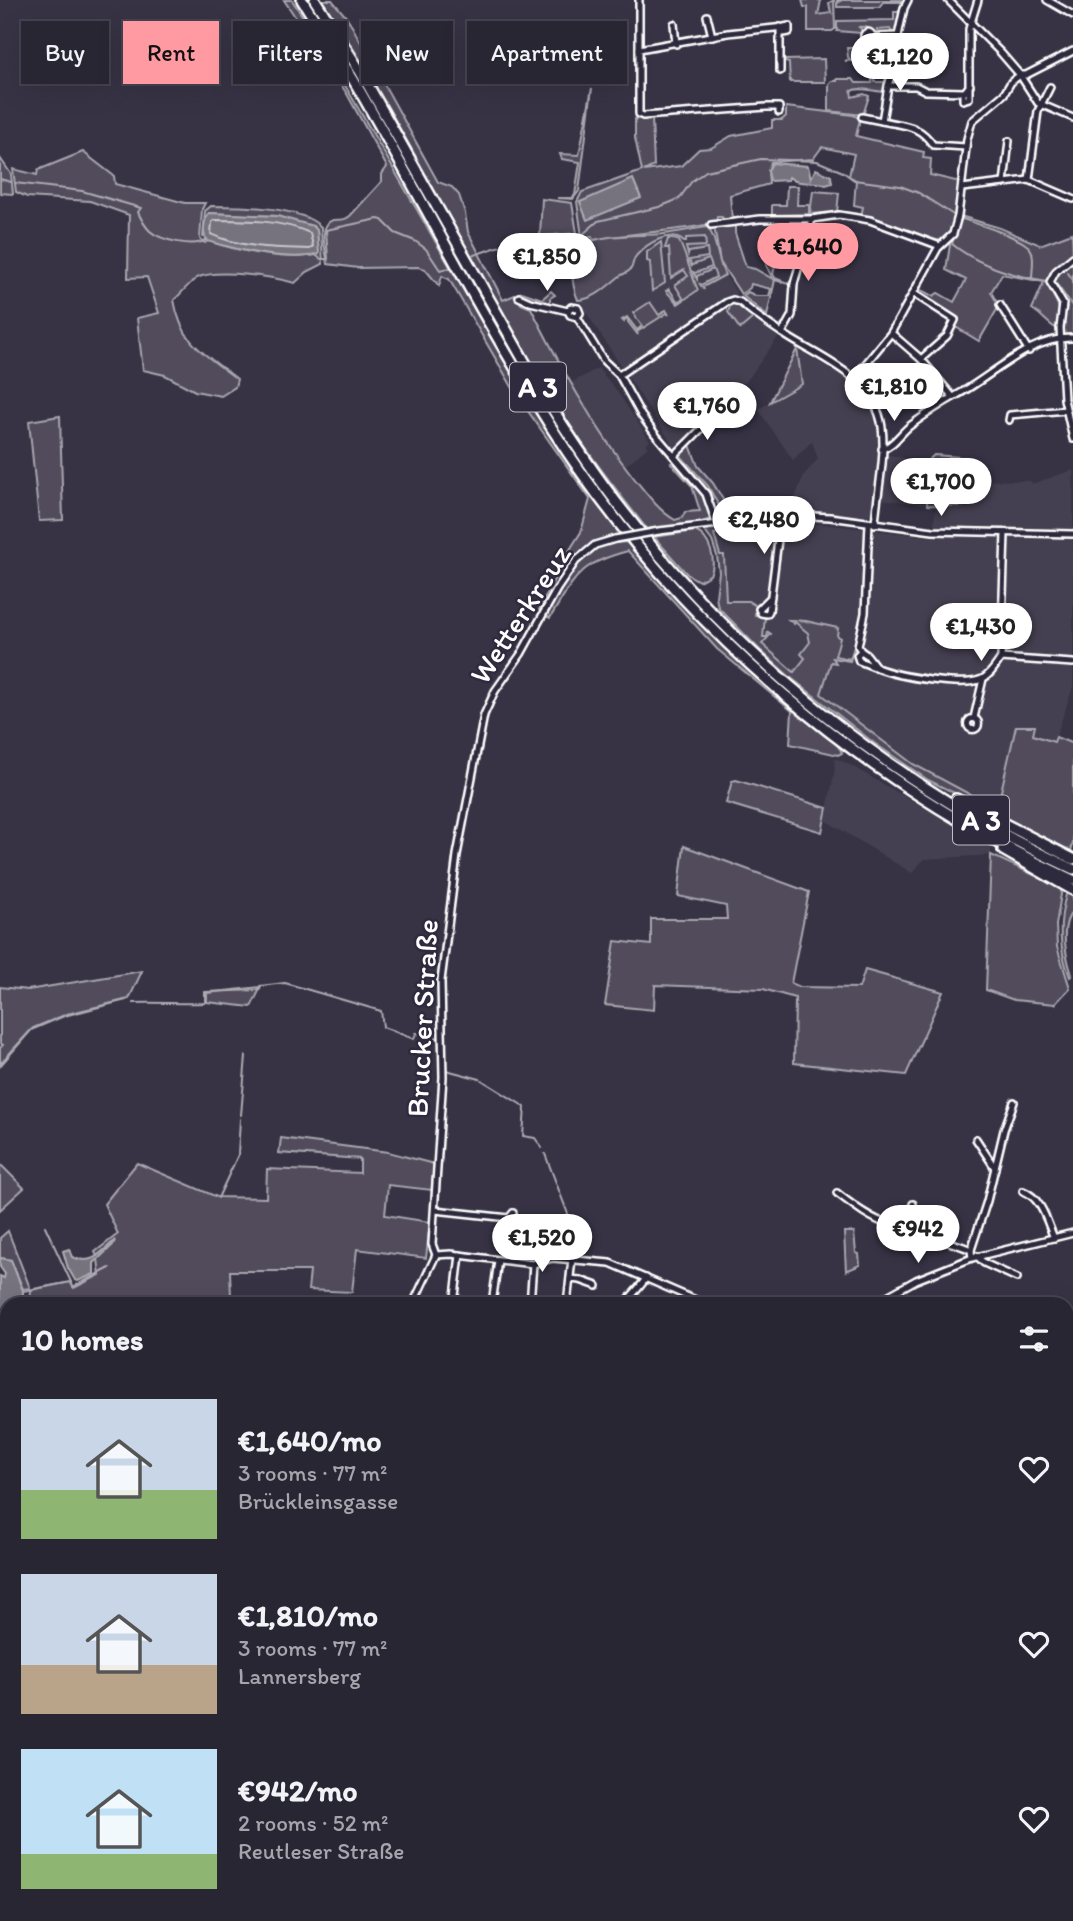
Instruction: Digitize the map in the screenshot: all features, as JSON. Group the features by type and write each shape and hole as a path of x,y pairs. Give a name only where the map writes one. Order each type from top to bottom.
{"highway":[{"name":"A 3","path":"302,0 356,84 478,305 554,431 641,548 707,621 838,738 971,827 1073,880"},
{"name":"A 3","path":"315,0 360,71 540,390 572,440 623,511 705,606 801,695 893,764 997,830 1073,869"},
{"name":"A 3","path":"893,764 1030,837 1073,856"},
{"path":"971,827 1006,852 1073,890"}],"street":[{"path":"639,0 637,109 641,115 766,107 779,107 779,112"},
{"path":"882,121 888,86 900,45 898,36 904,8 908,0"},
{"path":"948,0 1020,75 1040,105 1073,118"},
{"path":"888,86 916,86 926,91 964,92 962,99 969,100 968,40 978,0"},
{"path":"1048,0 1072,12"},
{"path":"708,16 712,36"},
{"path":"674,24 676,44"},
{"path":"639,49 782,27 780,71"},
{"path":"872,37 898,36"},
{"path":"854,378 891,333 940,246 951,237 958,218 971,123 1004,94 1020,75 1026,75 1073,51"},
{"path":"1029,180 1040,105 1051,87"},
{"path":"862,117 918,129 925,133 933,145 966,147"},
{"path":"1004,183 1009,141"},
{"path":"962,188 1029,180 1073,199"},
{"path":"712,225 839,215 863,218 940,246"},
{"path":"782,333 792,315 794,284 812,219"},
{"path":"1073,257 1059,268 1050,282 1063,304 1063,379 1073,439"},
{"path":"913,293 955,320 947,336 921,359"},
{"path":"519,297 530,303 568,311 572,306 577,307 580,312 577,317 604,360 619,375 641,415 706,494 716,523"},
{"path":"619,375 731,300 740,302 782,333 854,378 879,414 882,449 872,523 865,613 858,646 860,652 857,655 859,661 914,678 971,681 983,678"},
{"path":"1000,305 1029,351"},
{"path":"891,333 921,359 953,397"},
{"path":"882,449 891,446 906,428 1003,364 1061,338 1073,338"},
{"path":"1063,379 1073,379"},
{"path":"674,456 722,408"},
{"path":"1009,420 1010,415 1068,411"},
{"path":"771,597 781,516"},
{"name":"Wetterkreuz","path":"481,731 489,702 522,654 569,572 591,548 615,539 781,516 830,517 933,531 1073,534"},
{"path":"974,718 983,678 1002,658 1005,533"},
{"path":"860,652 867,655 877,668"},
{"path":"1002,658 1073,663"},
{"name":"Brucker Straße","path":"416,1297 436,1255 432,1244 443,1077 441,981 457,855 481,731"},
{"path":"971,1250 1014,1102"},
{"path":"976,1139 995,1168"},
{"path":"1023,1191 1042,1209 1054,1238"},
{"path":"837,1193 876,1219 909,1231 952,1241 971,1250 975,1257 984,1263 1017,1278"},
{"path":"909,1231 913,1205"},
{"path":"435,1210 509,1218 513,1213"},
{"path":"885,1297 909,1283 975,1257 1073,1233"},
{"path":"436,1255 460,1255 533,1264 552,1258 610,1263 690,1297"},
{"path":"455,1297 460,1255"},
{"path":"568,1297 572,1259"},
{"path":"493,1297 498,1260"},
{"path":"531,1297 533,1264"},
{"path":"629,1297 637,1293 648,1278"},
{"path":"570,1279 597,1286"}],"shaded area":[{"path":"284,0 292,0 306,21 298,21"},
{"path":"322,0 332,0 348,19 361,43 361,62 347,39 347,21 335,21"},
{"path":"802,0 821,0 818,15 831,13 829,3 834,0 835,29 808,31 808,7 804,7"},
{"path":"837,0 903,0 883,2 879,7 837,7"},
{"path":"901,8 897,30 893,34 890,29 877,30 877,34 861,27 858,27 861,28 861,33 837,31 837,21 894,20 894,12"},
{"path":"847,48 856,48 856,53 865,50 865,55 867,52 879,50 882,63 888,63 891,50 897,51 893,51 895,57 891,66 865,66 864,60 845,61 850,59"},
{"path":"824,59 825,82 790,82 789,63 785,60"},
{"path":"888,77 885,92 863,89 851,91 852,97 864,94 869,96 863,115 829,111 829,84 832,81 853,79 856,83 872,83 872,78 875,82 885,82"},
{"path":"340,84 344,84 523,393 585,489 620,534 603,540 580,555 541,611 539,610 564,559 581,532 590,499 518,397 449,279 442,276 439,286 425,269 418,267 358,268 328,264 325,227 333,220 350,216 382,181 382,174 387,167"},
{"path":"374,84 384,84 438,182 452,187 459,195 468,232 503,300 522,292 542,299 551,291 555,295 550,298 550,306 518,298 521,304 531,308 578,395 619,458 653,501 675,520 682,518 685,512 700,511 692,486 671,463 675,461 704,494 711,515 708,520 696,524 647,529 580,440 528,359"},
{"path":"592,88 579,191 573,199 557,198 572,198 575,195 580,162 562,159 560,154 579,155"},
{"path":"786,107 853,115 860,119 856,136 924,152 923,158 931,159 930,175 960,182 957,215 1000,228 1040,245 1072,233 1073,255 1056,269 1048,282 1059,308 1056,328 1032,309 1044,282 1002,274 991,292 999,306 979,341 954,326 958,319 918,295 921,290 933,296 938,293 954,302 966,280 946,270 950,245 948,242 918,237 878,220 861,216 863,207 854,205 856,180 849,176 854,154 822,147 813,159 771,162 768,171 769,184 730,195 732,220 724,221 722,217 717,217 716,223 685,228 593,240 592,237 582,237 577,202 582,192 642,171 635,138 635,119 652,118 654,166 644,171 681,166 699,149 711,148 731,136 772,128 772,120 782,120 786,116"},
{"path":"83,152 114,176 115,184 185,203 205,203 202,209 200,239 205,243 208,241 249,252 278,256 319,254 317,230 277,216 209,213 203,238 205,211 211,206 285,211 312,220 321,227 323,264 307,272 295,283 245,274 206,275 194,280 174,300 183,328 196,347 237,379 235,387 221,396 195,391 165,375 143,370 137,318 159,313 147,277 128,278 129,215 90,201 27,197 16,192 13,169 37,175 38,170"},
{"path":"0,158 11,174 13,194 0,193"},
{"path":"787,186 798,186 797,205 809,205 809,214 772,215 772,205 786,205"},
{"path":"813,191 839,193 837,212 810,214"},
{"path":"542,199 572,203 577,233 540,236"},
{"path":"735,222 735,233 746,267 773,279 766,265 773,240 782,241 773,274 775,278 792,285 775,280 767,316 743,296 748,292 756,296 769,296 771,289 751,284 750,288 741,294 720,262 714,226"},
{"path":"705,227 712,232 721,269 736,292 736,304 778,337 746,382 676,450 578,300 572,270 575,257 587,244 615,237 663,234"},
{"path":"707,227 713,237 725,275 703,287 704,290 699,283 701,285 716,277 713,269 697,276 697,279 693,272 712,267 709,259 692,267 689,260 708,257 707,249 689,252 688,255 686,247 706,246 705,237 686,238 684,242 678,238 666,237 646,246 635,258 630,270 601,291 578,300 572,277 573,262 586,244 613,237 663,234"},
{"path":"668,239 679,241 698,290 678,304 666,291 669,289 678,302 683,298 675,285 688,276 684,270 671,278 669,248 665,248"},
{"path":"661,242 665,283 652,291 647,252"},
{"path":"1073,259 1073,337 1063,333 1066,303 1051,283 1057,272"},
{"path":"476,285 542,399 690,593 887,765 885,767 766,670 693,599 659,561 594,481 561,434 502,337 474,287"},
{"path":"650,302 659,315 666,310 669,315 667,313 637,332 638,335 628,319 624,322 622,320 627,317 637,330 642,326 633,313"},
{"path":"731,304 739,305 753,318 740,329 728,312"},
{"path":"797,349 849,380 864,394 877,422 878,454 924,464 928,477 927,505 873,498 871,513 867,517 790,510 804,475 818,459 812,441 793,460 758,409 802,384"},
{"path":"797,349 802,384 770,402"},
{"path":"598,368 650,441 646,444 648,447 625,466 571,383"},
{"path":"925,369 948,395 926,412 900,382 914,370 920,376"},
{"path":"60,416 63,520 39,521 29,421"},
{"path":"690,445 698,466 713,483 730,511 792,505 795,506 795,511 724,515 708,486 680,455"},
{"path":"934,455 972,458 963,506 927,505 928,477 924,464"},
{"path":"1073,470 1073,687 1054,742 1033,735 1035,726 1016,726 997,809 913,764 843,712 759,642 762,616 755,615 748,601 726,601 725,570 713,533 787,520 933,537 936,505 963,506 968,480 1031,481 1032,484"},
{"path":"774,520 714,534 720,555 724,555 726,601 748,601 756,606 755,615 765,617 763,637 767,637 768,632 771,634 762,644 794,672 805,658 801,654 810,642 808,633 789,620 838,628 837,636 840,638 835,656 850,659 854,647 850,661 833,658 836,663 831,662 821,694 913,764 997,809 1016,726 1035,726 1033,735 1054,742 1056,737 1073,744 1071,851 928,780 874,743 790,677 718,607 717,556 712,541 704,530"},
{"path":"695,531 705,538 713,563 710,575 699,581 687,574 654,537"},
{"path":"627,542 724,646 826,734 842,753 838,755 790,744 792,711 717,649 628,551 588,567 573,582 550,618 546,616 561,587 583,558 603,545"},
{"path":"834,759 841,760 991,846 991,855 924,859 912,873 825,820 835,769"},
{"path":"732,781 827,808 822,832 726,803"},
{"path":"684,846 809,892 791,983 800,987 859,988 865,970 943,992 906,1075 794,1063 795,998 763,989 655,985 654,1010 605,1005 615,941 651,945 651,919 727,919 726,906 678,896"},
{"path":"991,855 1062,888 1056,925 1057,947 1070,988 1055,1004 1014,1000 986,990"},
{"path":"1067,891 1073,894 1073,911 1065,933 1072,975 1070,977 1063,956 1061,935"},
{"path":"142,971 129,999 67,1014 33,1028 0,1066 0,1048 3,1045 0,1043 0,987 28,990"},
{"path":"261,987 251,1007 207,1002 207,993"},
{"path":"281,1138 388,1152 434,1164 432,1190 388,1185 385,1215 430,1222 426,1258 357,1249 352,1292 308,1290 310,1271 230,1271 231,1297 30,1297 31,1290 70,1282 74,1288 100,1275 98,1259 114,1242 97,1256 95,1252 118,1234 104,1204 137,1163 217,1197 266,1198 267,1169 360,1173 360,1159 279,1153"},
{"path":"0,1164 24,1188 0,1210"},
{"path":"8,1231 30,1288 23,1289 11,1260 0,1258 0,1238"},
{"path":"844,1232 854,1232 860,1265 846,1271"},
{"path":"558,1236 565,1244 564,1254 550,1252 534,1258 536,1243"}],"water":[{"path":"772,163 808,166 811,178 816,169 831,176 832,183 826,185 801,182 789,177 788,180 770,181 768,171"},
{"path":"633,179 641,198 587,220 580,202"},
{"path":"209,213 277,216 313,226 317,230 319,254 278,256 208,241 204,235 204,227"},
{"path":"115,1240 94,1263 94,1274 75,1280 63,1251 69,1249 72,1257 91,1259"},
{"path":"0,1258 11,1260 23,1297 0,1297 0,1276 4,1278 5,1274 0,1267"}],"waterway":[{"path":"582,235 598,221 659,207 679,199 692,181 706,171 761,159 817,161 854,180 900,186 919,193 955,216"},
{"path":"0,179 11,182"},
{"path":"15,183 82,191 141,208 138,212 148,229 170,240 195,243 207,239"},
{"path":"960,218 952,244 973,258 997,268 1047,281"},
{"path":"960,218 1027,245 1033,256 1032,278"},
{"path":"314,254 321,259 328,259 326,230 378,219 395,233 426,249 440,270 450,268"},
{"path":"474,255 521,239 578,236"},
{"path":"1068,273 1073,280"},
{"path":"1052,283 1058,286 1073,307"},
{"path":"133,1003 205,1003 205,992 258,990 260,986 285,983 381,1011 383,1027 414,1039 416,1033 438,1038"},
{"path":"0,1064 31,1030 64,1016 126,1000"},
{"path":"241,1115 246,1056"},
{"path":"445,1066 446,1070 480,1079 525,1107 523,1136 535,1138 542,1148"},
{"path":"218,1198 238,1155 240,1119"},
{"path":"545,1154 577,1245"},
{"path":"45,1226 71,1282"},
{"path":"23,1291 71,1282 73,1287 110,1268"}]}
